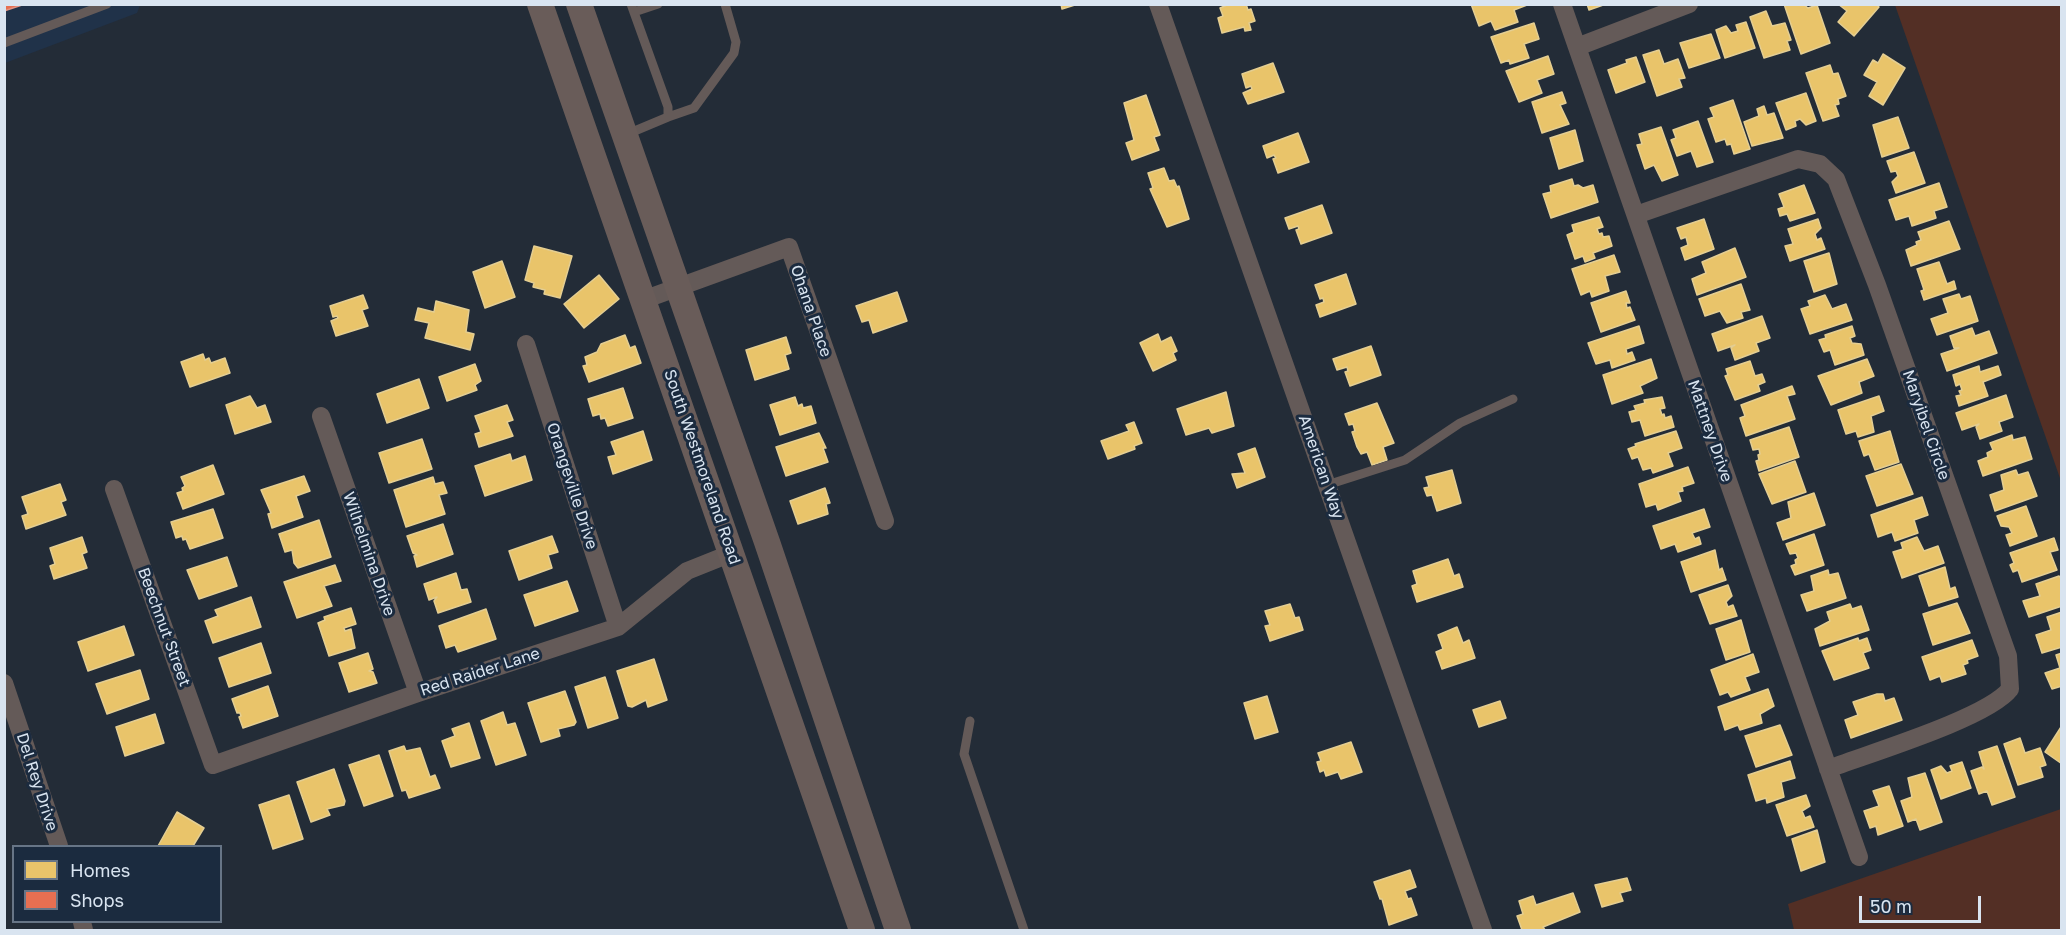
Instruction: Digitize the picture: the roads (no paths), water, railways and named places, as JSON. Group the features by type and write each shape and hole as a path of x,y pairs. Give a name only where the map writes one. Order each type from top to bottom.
{"main road":[{"name":"South Westmoreland Road","path":"540,4 862,930"},
{"path":"579,4 767,542 898,930"},
{"path":"584,129 621,126"},
{"path":"732,553 767,542"}],"street":[{"name":"American Way","path":"1158,4 1483,930"},
{"name":"Mattney Drive","path":"1562,4 1859,857"},
{"path":"1577,47 1689,4"},
{"name":"Maryibel Circle","path":"1635,215 1798,159 1820,164 1836,179 1877,285 2008,656 2010,689 2003,698 1966,717 1828,769"},
{"name":"Ohana Place","path":"643,300 789,247 885,521"},
{"name":"Orangeville Drive","path":"526,344 618,627"},
{"name":"Wilhelmina Drive","path":"321,416 418,693"},
{"name":"Beechnut Street","path":"114,489 213,765"},
{"name":"Red Raider Lane","path":"213,765 418,693 618,627 687,571 732,553"},
{"name":"Del Rey Drive","path":"4,683 59,845"}],"lane":[{"path":"4,43 107,4"},
{"path":"658,4 632,8 668,107 668,117"},
{"path":"621,126 668,117 694,108 734,52 736,42 725,4"},
{"path":"1328,485 1405,460 1460,423 1513,399"},
{"path":"970,721 964,754 1022,930"}]}
